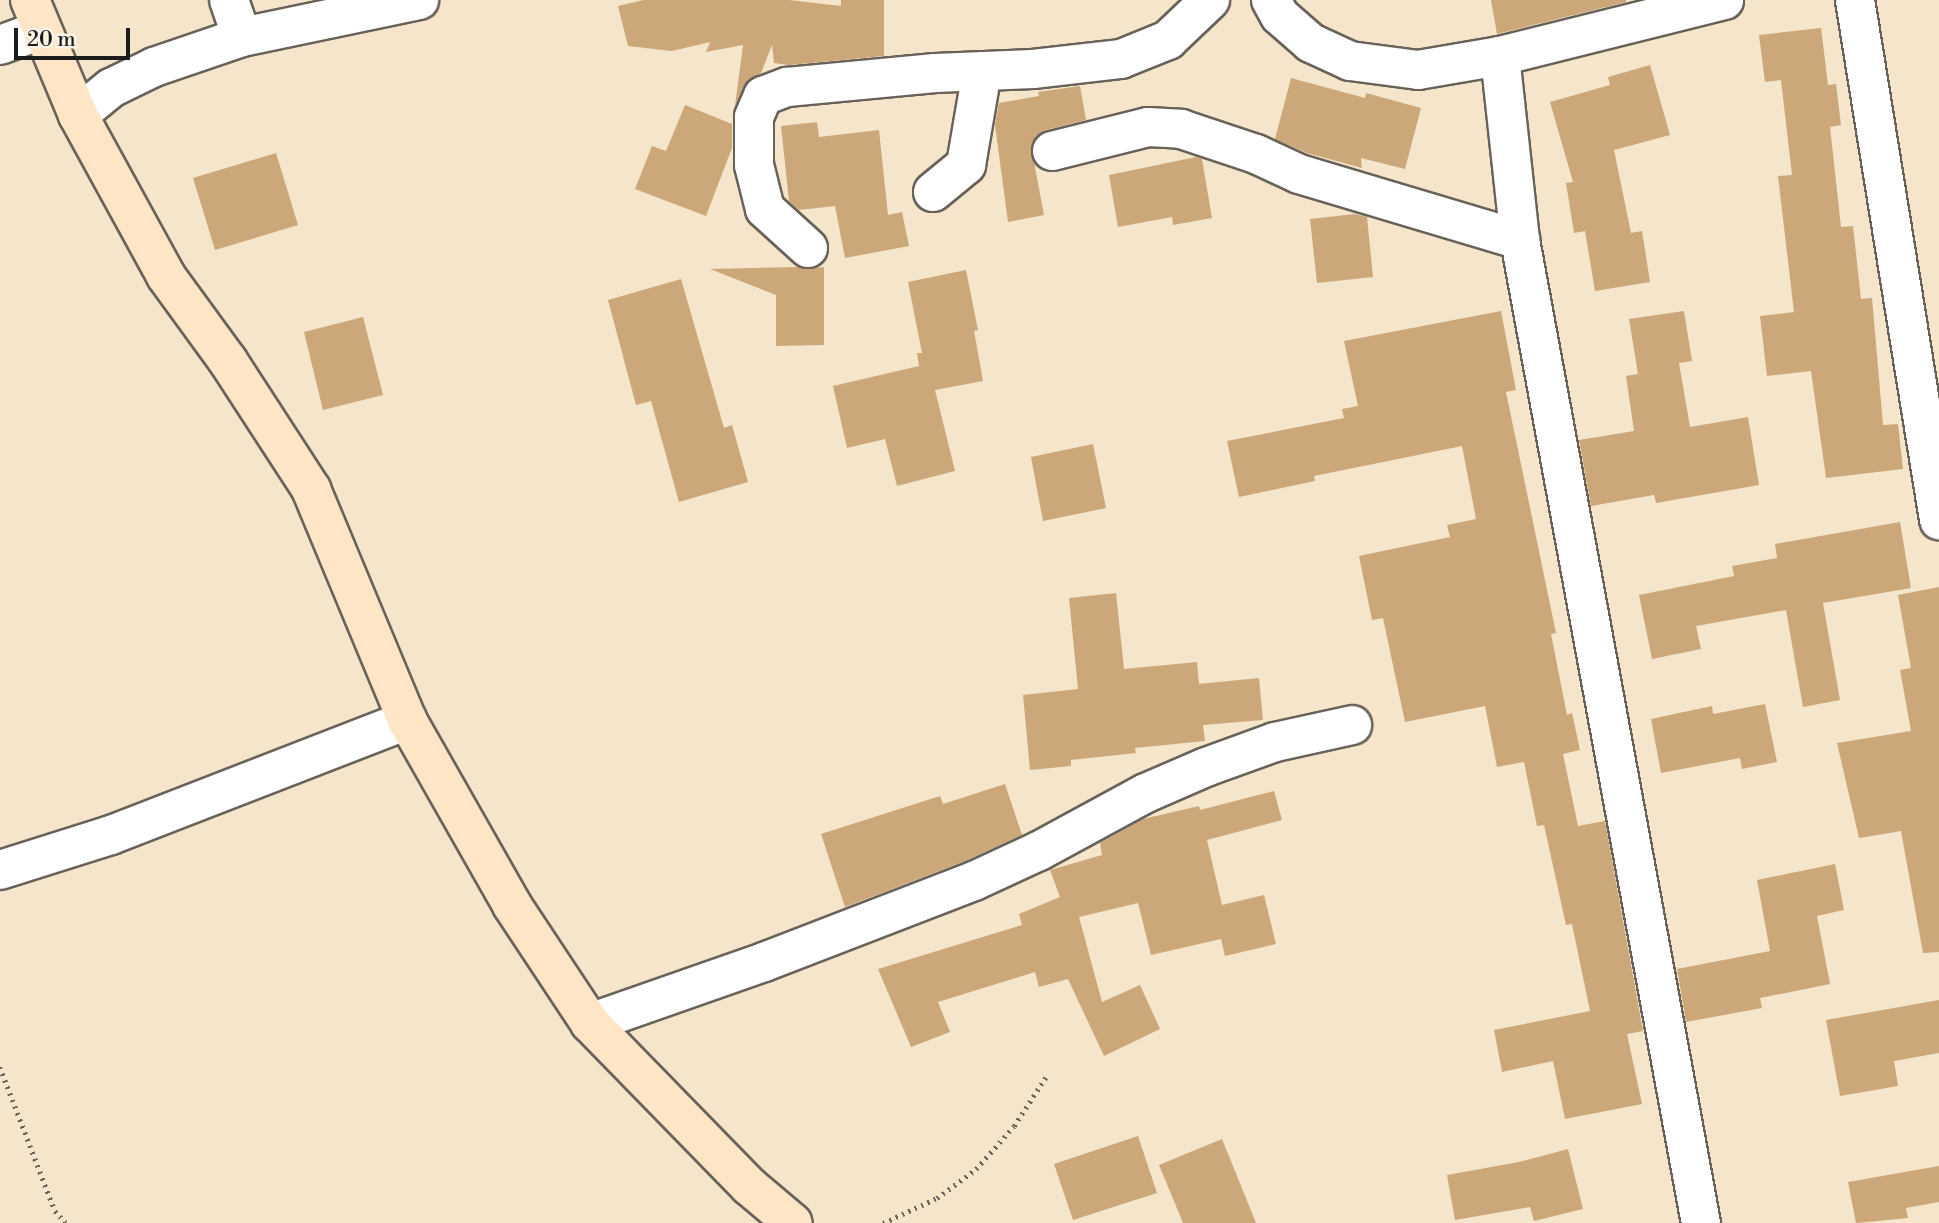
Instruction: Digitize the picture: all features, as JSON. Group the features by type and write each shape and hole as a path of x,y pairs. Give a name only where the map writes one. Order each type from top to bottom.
{"street":[{"path":"229,0 242,37"},
{"path":"78,115 111,88 154,67 242,37 419,0"},
{"path":"808,248 765,209 754,165 754,117 764,96 787,86 1121,59 1168,40 1210,0"},
{"path":"1271,0 1280,16 1311,43 1350,61 1418,70 1500,56 1724,0"},
{"path":"1855,0 1934,473 1939,520"},
{"path":"0,45 36,15 78,115 166,276 228,361 311,489 407,719 512,905 590,1023 749,1186 793,1223"},
{"path":"1500,56 1520,240 1701,1223"},
{"path":"933,192 966,165 982,71"},
{"path":"1052,151 1147,127 1172,128 1256,154 1299,174 1520,240"},
{"path":"0,870 111,835 407,719"},
{"path":"590,1023 764,962 974,881 1039,851 1146,793 1206,767 1275,742 1352,725"}],"path":[{"path":"0,1067 55,1211 66,1223"},
{"path":"883,1223 937,1198 976,1169 1014,1126 1046,1077"}],"building":[{"path":"644,0 789,0 841,6 841,0 884,0 884,56 789,65 774,63 772,45 761,73 748,81 735,106 743,45 706,52 710,42 672,51 628,46 618,6"},
{"path":"1491,0 1626,0 1626,2 1497,34"},
{"path":"1821,28 1828,85 1836,84 1841,125 1830,127 1841,227 1853,226 1861,299 1872,298 1883,425 1898,424 1903,469 1826,478 1811,371 1767,376 1760,316 1794,312 1778,176 1792,175 1781,80 1765,82 1759,35"},
{"path":"1650,65 1670,135 1614,150 1631,233 1642,231 1650,282 1595,291 1585,231 1574,233 1566,183 1573,182 1550,102 1610,85 1608,77"},
{"path":"1291,78 1365,98 1366,93 1421,108 1405,169 1361,158 1362,168 1307,153 1275,139"},
{"path":"1080,86 1086,120 1046,130 1036,136 1031,146 1044,215 1008,222 995,125 999,103 1039,96 1038,92"},
{"path":"685,105 732,124 732,148 706,216 635,189 652,146 666,151"},
{"path":"817,122 819,137 879,130 888,215 902,212 909,246 845,258 835,206 799,210 789,201 781,126"},
{"path":"276,153 298,225 215,250 193,178"},
{"path":"1196,157 1202,159 1212,218 1173,225 1172,217 1118,227 1109,175"},
{"path":"1355,214 1367,217 1373,277 1317,283 1310,219"},
{"path":"824,267 824,345 776,346 776,295 710,269"},
{"path":"966,270 978,330 974,331 983,381 935,390 955,471 897,486 885,439 847,448 833,386 919,366 917,353 922,353 908,282"},
{"path":"681,279 724,428 732,425 748,482 679,502 651,401 636,405 608,300"},
{"path":"1501,311 1516,390 1506,392 1556,633 1551,634 1567,715 1572,713 1580,750 1563,754 1578,826 1605,821 1643,1031 1627,1034 1642,1104 1565,1119 1553,1061 1502,1072 1494,1030 1590,1011 1572,924 1566,925 1544,825 1537,826 1524,762 1497,767 1485,706 1405,722 1383,618 1372,620 1359,556 1450,537 1447,525 1476,519 1462,446 1314,476 1315,481 1239,497 1227,441 1344,418 1342,409 1358,406 1344,341"},
{"path":"1684,311 1692,361 1679,363 1690,427 1748,417 1759,485 1656,503 1654,495 1591,506 1579,440 1634,431 1626,376 1638,374 1629,319"},
{"path":"363,317 383,395 323,410 304,332"},
{"path":"1093,444 1106,508 1043,521 1031,457"},
{"path":"1900,522 1911,588 1823,603 1840,700 1803,707 1786,610 1696,626 1701,649 1652,659 1639,595 1734,576 1732,566 1777,558 1775,544"},
{"path":"1939,587 1939,952 1923,953 1901,831 1859,838 1837,743 1911,731 1900,670 1911,668 1898,595"},
{"path":"1116,593 1124,669 1197,662 1199,684 1259,678 1263,720 1203,725 1205,741 1135,748 1136,753 1071,760 1071,766 1030,770 1023,695 1078,689 1069,598"},
{"path":"1765,704 1777,762 1742,769 1740,758 1661,773 1651,719 1712,706 1713,714"},
{"path":"1005,784 1022,835 965,861 845,907 821,834 940,796 943,804"},
{"path":"1274,791 1282,820 1207,840 1222,905 1264,895 1276,944 1225,956 1221,939 1151,955 1138,903 1079,917 1102,1002 1140,985 1160,1029 1104,1056 1068,979 1039,987 1035,972 938,1002 950,1032 911,1047 878,969 1022,925 1019,914 1060,897 1050,870 1102,855 1100,843 1143,819 1199,806 1200,810"},
{"path":"1835,864 1844,910 1817,916 1830,984 1760,998 1762,1008 1686,1022 1677,969 1770,951 1757,880"},
{"path":"1939,1000 1939,1053 1894,1061 1898,1086 1840,1096 1826,1020"},
{"path":"1138,1136 1157,1193 1073,1220 1054,1164"},
{"path":"1222,1139 1256,1223 1183,1223 1159,1165"},
{"path":"1568,1149 1583,1209 1534,1221 1530,1207 1455,1220 1447,1175 1519,1162"},
{"path":"1939,1166 1939,1202 1906,1208 1908,1218 1856,1223 1848,1182"}]}
